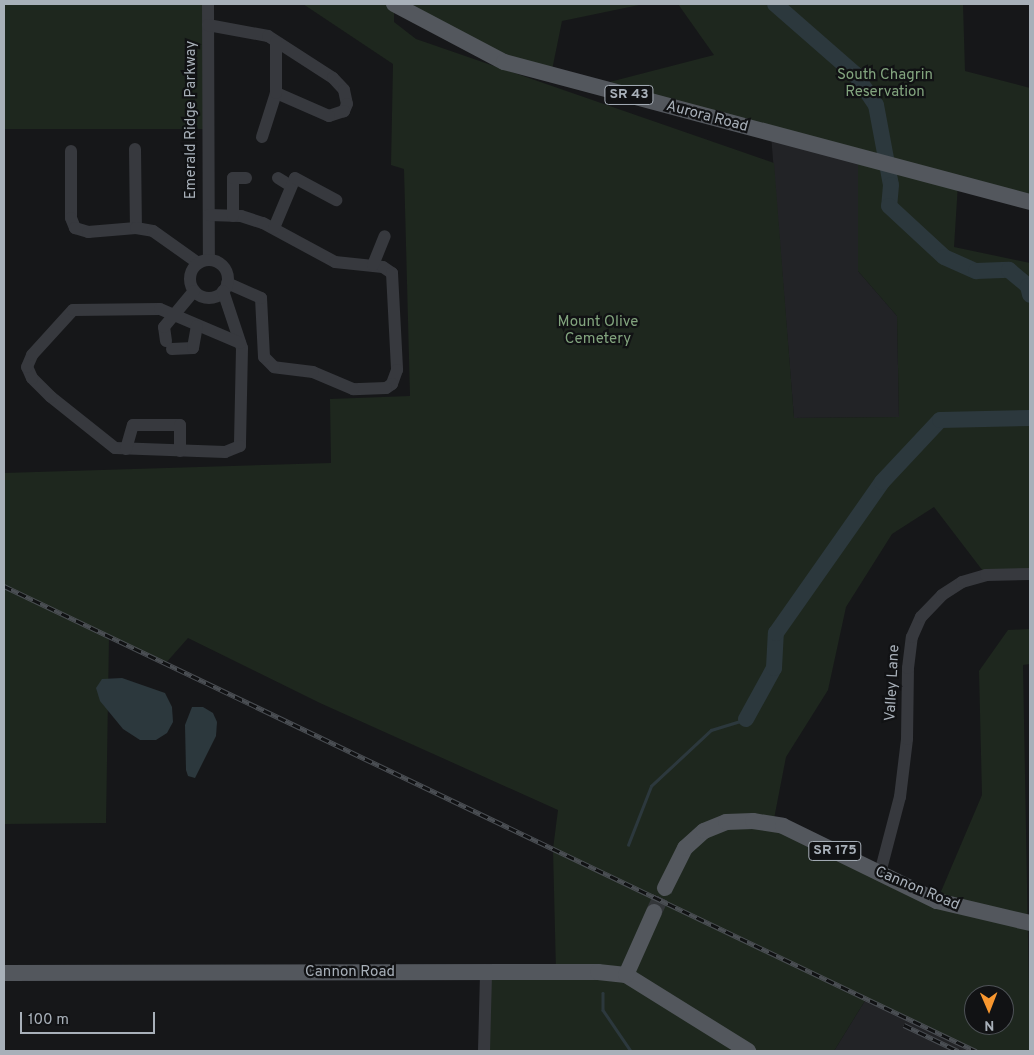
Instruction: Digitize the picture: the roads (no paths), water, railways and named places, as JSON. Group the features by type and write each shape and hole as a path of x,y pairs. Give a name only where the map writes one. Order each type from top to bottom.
{"main road":[{"name":"Aurora Road","path":"394,4 413,9 504,62 873,163 1030,202"},
{"name":"Cannon Road","path":"665,888 685,848 704,831 726,822 783,826 937,901 1030,923"},
{"path":"654,912 626,975 748,1051"},
{"name":"Cannon Road","path":"4,973 486,973 626,975"}],"street":[{"name":"Emerald Ridge Parkway","path":"203,261 209,215 208,4"},
{"name":"Emerald Ridge Parkway","path":"208,25 260,33 276,42 333,78 344,90 347,104 344,111 329,116 276,93"},
{"path":"262,137 276,93 276,42"},
{"path":"134,149 136,228"},
{"path":"71,151 71,218 75,228 88,232 136,228 161,234 203,261 224,267 225,287 240,343 240,446 225,452 115,448 91,431 32,378 27,368 32,355 73,310 160,309 240,343"},
{"path":"233,216 233,178 246,178"},
{"path":"278,178 291,186"},
{"path":"274,228 295,178 336,200"},
{"name":"Emerald Ridge Parkway","path":"209,215 233,216 274,228 336,262 373,265 388,270 395,283 396,370 386,388 354,389 313,372 274,367 264,357 261,298 225,287"},
{"path":"373,265 385,236"},
{"path":"194,291 190,276 203,261"},
{"path":"194,291 209,298 225,287"},
{"path":"194,291 164,327 169,345 193,348 197,326"},
{"path":"126,449 132,425 180,425 180,451"},
{"name":"Valley Lane","path":"880,873 900,797 907,739 908,668 912,637 922,617 942,595 962,582 986,575 1030,574"},
{"path":"484,1051 486,973"}],"waterway":[{"path":"775,4 855,74 876,105 891,185 889,206 944,257 976,271 1009,270 1028,286 1030,295"},
{"path":"746,719 774,668 776,633 882,482 940,420 1030,418"},
{"path":"628,845 651,786 711,730 746,719"},
{"path":"603,993 603,1010 631,1051"}],"tunnel":[{"path":"654,912 665,888"}],"railway":[{"path":"4,586 976,1051"},
{"path":"904,1025 958,1051"}],"park label":[{"name":"South Chagrin Reservation","path":"885,84"},
{"name":"Mount Olive Cemetery","path":"598,330"}]}
